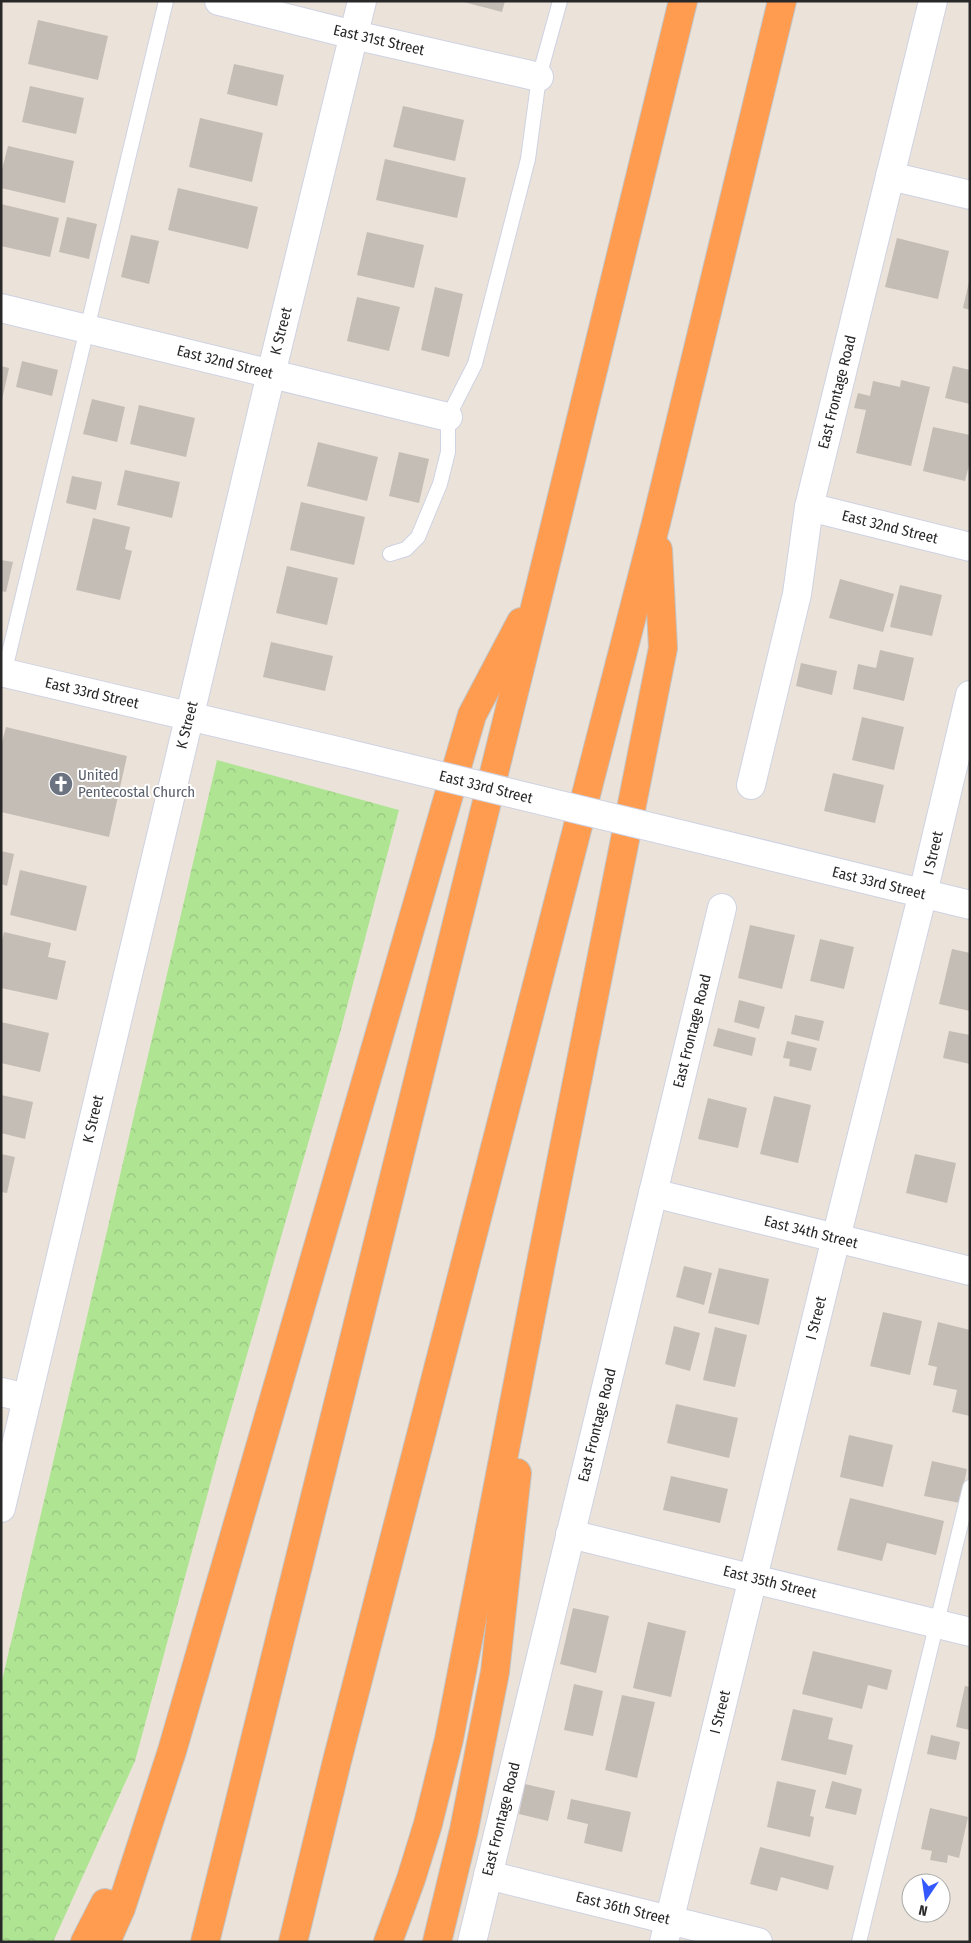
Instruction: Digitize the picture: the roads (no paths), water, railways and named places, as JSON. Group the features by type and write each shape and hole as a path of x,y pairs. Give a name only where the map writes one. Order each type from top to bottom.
{"highway":[{"path":"205,1942 683,1"},
{"path":"294,1942 337,1761 656,523 782,1"},
{"path":"388,1942 414,1870 428,1824 449,1739 663,648 656,523"},
{"path":"106,1942 121,1908 172,1751 472,715 541,583"},
{"path":"437,1942 464,1830 495,1672 542,1258"},
{"path":"85,1942 109,1897 172,1751"}],"street":[{"name":"East 31st Street","path":"219,1 354,35 539,77"},
{"name":"K Street","path":"1,1508 14,1395 189,716 362,1"},
{"name":"East Frontage Road","path":"751,785 797,594 809,507 932,1"},
{"path":"890,176 970,195"},
{"name":"East 32nd Street","path":"1,308 448,417"},
{"name":"East 32nd Street","path":"809,507 970,547"},
{"name":"East 33rd Street","path":"2,677 189,716 970,905"},
{"name":"I Street","path":"667,1931 970,695"},
{"name":"East Frontage Road","path":"472,1942 722,908"},
{"name":"East 34th Street","path":"653,1193 970,1271"},
{"name":"East 35th Street","path":"570,1534 970,1632"},
{"name":"East 36th Street","path":"488,1875 667,1931 758,1942"}],"lane":[{"path":"2,677 166,1"},
{"path":"390,554 406,549 418,537 440,484 448,452 448,417 475,364 528,159 539,77 560,1"},
{"path":"859,1942 970,1487"}],"place":[{"name":"United Pentecostal Church","path":"61,784"}]}
